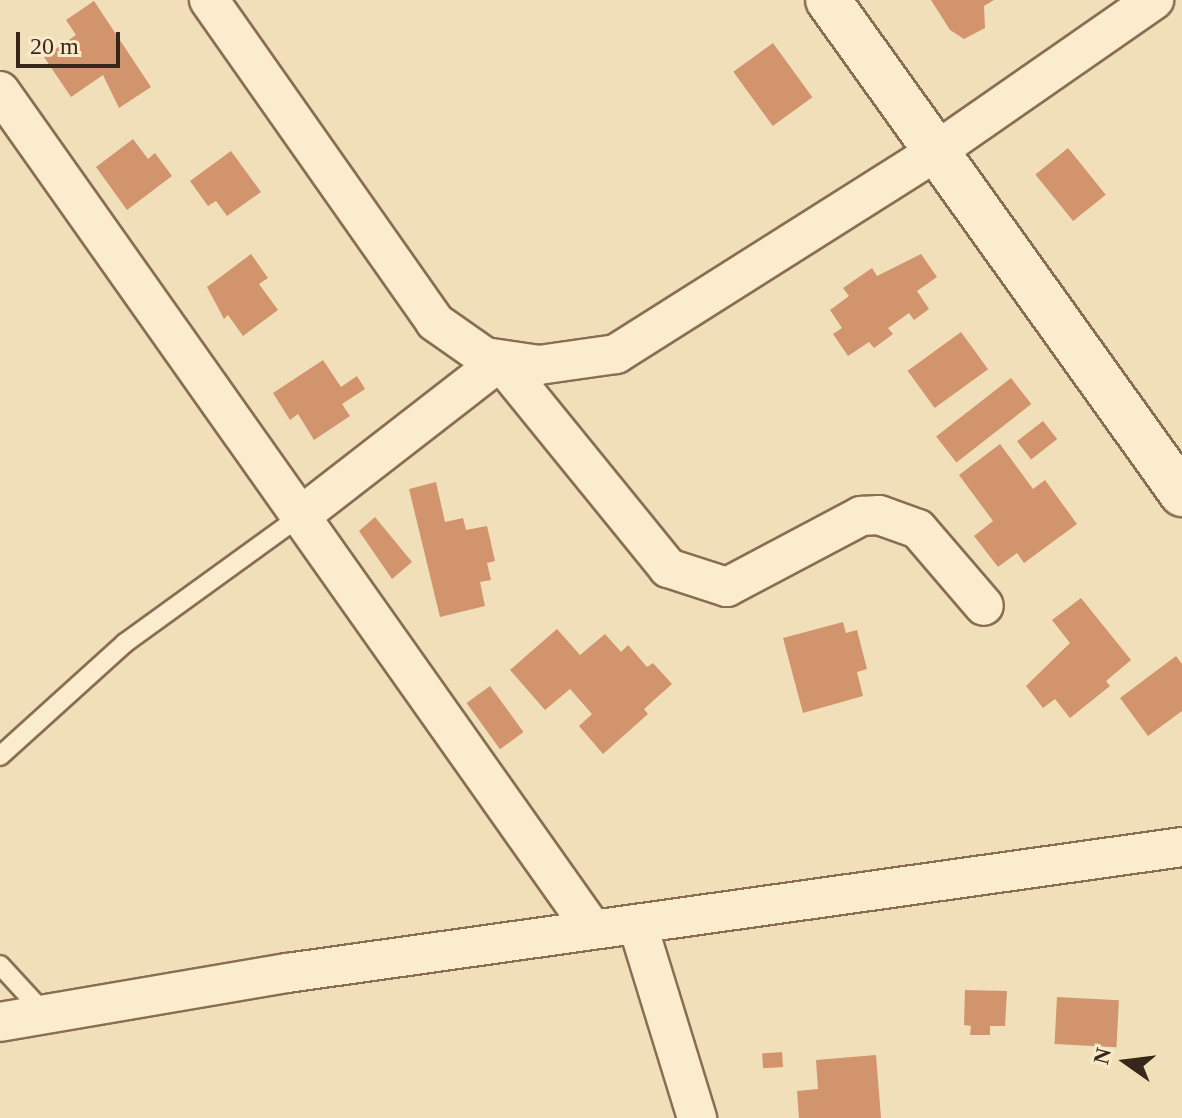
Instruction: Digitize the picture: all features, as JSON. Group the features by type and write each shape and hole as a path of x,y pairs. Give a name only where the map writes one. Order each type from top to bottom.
{"street":[{"path":"209,0 435,322 468,348 500,361 573,364 616,354 935,152 1154,0"},
{"path":"828,0 1182,494"},
{"path":"0,91 303,514 593,930"},
{"path":"303,514 500,361"},
{"path":"500,361 668,568 709,586 727,587 861,516 879,515 918,529 984,606"},
{"path":"0,1022 593,930 1182,847"},
{"path":"638,926 697,1118"}],"lane":[{"path":"0,756 125,643 303,514"},
{"path":"0,965 45,1014"}],"building":[{"path":"931,0 994,0 984,6 985,28 964,39 950,30"},
{"path":"94,1 151,87 119,108 103,75 71,97 44,57 76,35 66,20"},
{"path":"773,43 812,97 773,126 733,72"},
{"path":"133,139 148,159 155,153 172,176 127,210 96,167"},
{"path":"1068,148 1106,195 1073,221 1035,174"},
{"path":"231,151 261,192 227,216 216,201 208,206 190,181"},
{"path":"251,254 268,278 259,284 278,310 243,336 228,315 224,319 207,287"},
{"path":"921,254 937,277 917,291 929,309 914,320 909,313 888,328 893,334 874,348 869,342 848,356 833,334 842,328 830,310 849,296 843,288 872,268 877,276"},
{"path":"961,332 988,369 935,408 908,371"},
{"path":"323,360 341,387 357,376 365,389 342,404 350,416 314,440 298,414 290,420 273,393"},
{"path":"1011,378 1031,404 956,462 936,436"},
{"path":"1043,421 1057,439 1031,459 1017,441"},
{"path":"1000,444 1033,489 1045,480 1077,524 1024,563 1017,553 998,567 974,536 993,521 959,475"},
{"path":"436,482 445,522 463,518 466,530 487,526 495,561 487,563 491,580 480,582 485,606 440,617 409,489"},
{"path":"375,517 412,562 392,579 359,531"},
{"path":"1081,598 1131,660 1106,681 1110,686 1070,718 1055,699 1043,708 1026,686 1070,643 1052,620"},
{"path":"843,622 846,633 857,630 867,669 857,672 863,696 803,713 783,638"},
{"path":"557,629 580,655 605,634 621,652 628,645 647,667 653,663 672,684 644,709 648,714 603,754 579,726 592,714 570,689 545,710 510,670"},
{"path":"1176,656 1182,664 1182,711 1148,736 1120,698"},
{"path":"490,686 524,732 500,749 467,703"},
{"path":"965,990 1007,991 1005,1026 990,1026 990,1035 970,1035 971,1026 964,1025"},
{"path":"1057,997 1119,1000 1116,1047 1055,1044"},
{"path":"782,1052 783,1067 763,1068 762,1053"},
{"path":"876,1055 881,1118 799,1118 797,1091 818,1089 816,1060"}]}
